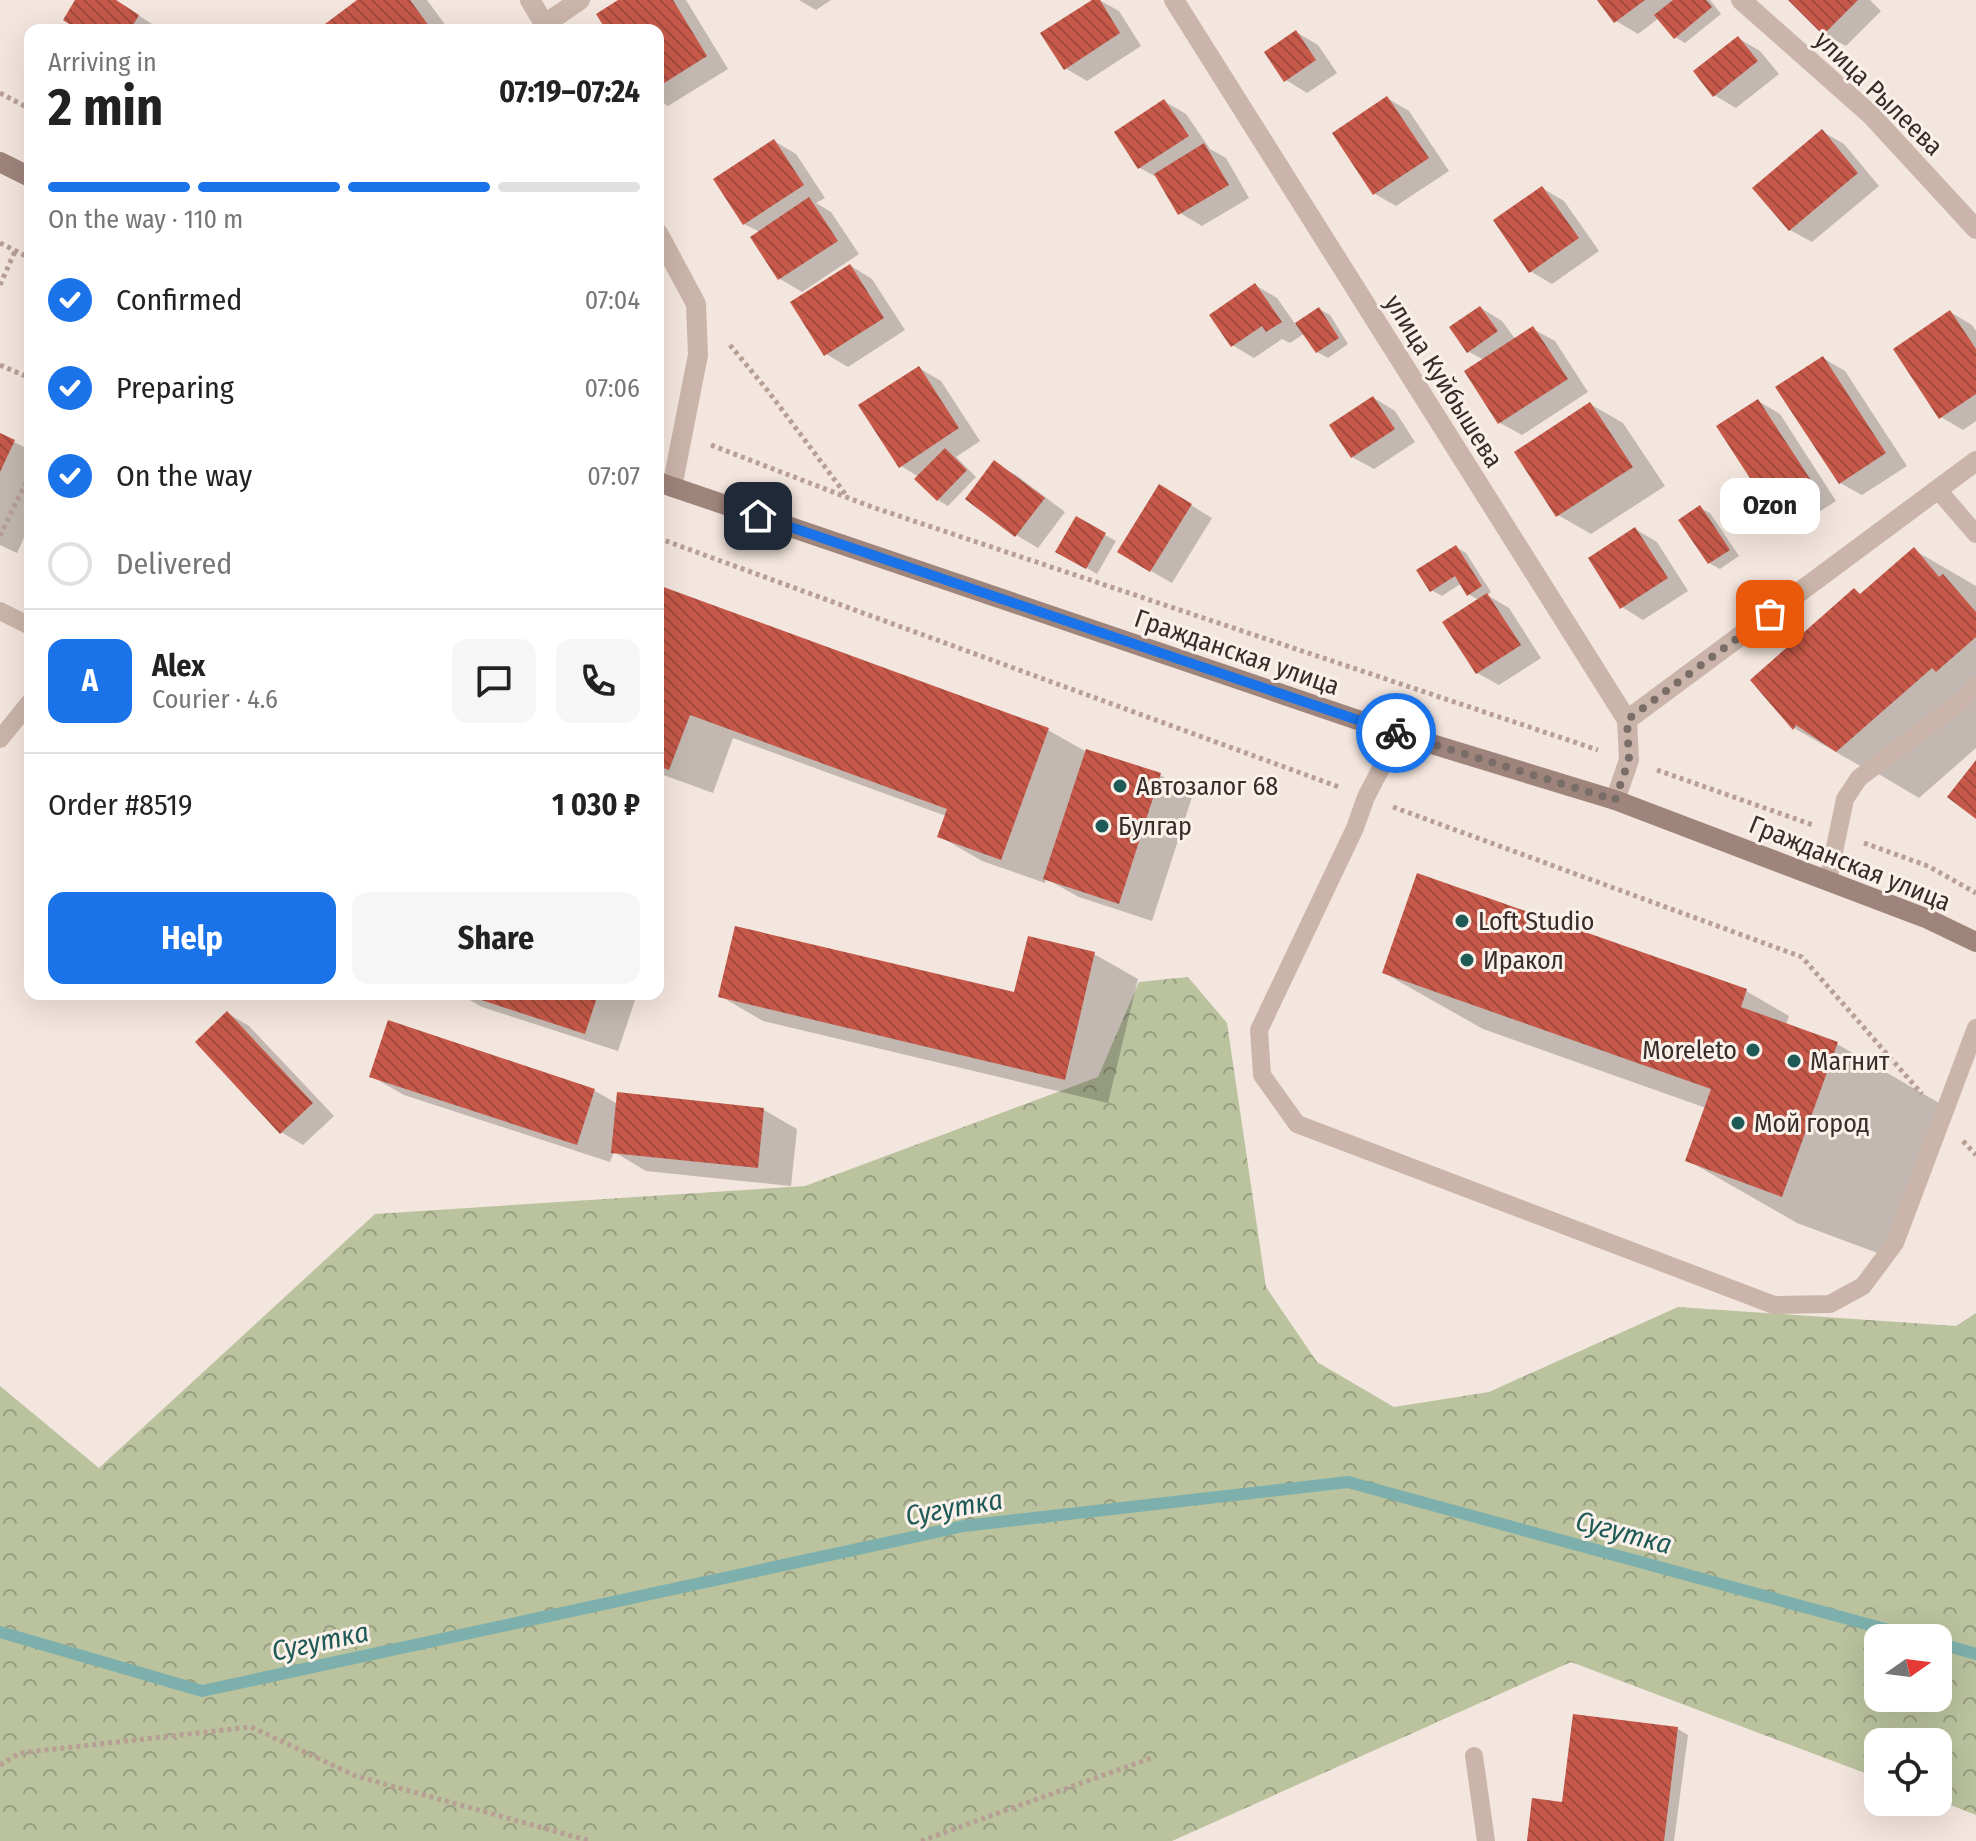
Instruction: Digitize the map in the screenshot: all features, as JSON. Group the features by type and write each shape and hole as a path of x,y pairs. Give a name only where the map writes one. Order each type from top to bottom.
{"main road":[{"path":"0,162 24,174"},
{"name":"Гражданская улица","path":"665,484 1399,734 1615,800 1928,919 1976,942"}],"street":[{"path":"530,0 545,24"},
{"path":"551,24 580,0"},
{"name":"улица Куйбышева","path":"1174,0 1627,720 1629,760 1615,800"},
{"name":"улица Рылеева","path":"1741,0 1871,115 1976,229"},
{"path":"664,244 696,304 698,355 683,435 665,484"},
{"path":"1627,720 1976,461"}],"lane":[{"path":"1937,489 1976,534"},
{"path":"0,611 24,623"},
{"path":"1828,881 1845,799 1859,778 1963,700 1976,686"},
{"path":"0,739 24,709"},
{"path":"1399,734 1366,797 1355,828 1259,1030 1262,1075 1297,1124 1774,1305 1830,1304 1863,1286 1895,1243 1976,1028"},
{"path":"1474,1756 1486,1841"}],"path":[{"path":"0,93 24,106"},
{"path":"0,243 24,255"},
{"path":"0,285 15,251"},
{"path":"696,304 768,391 848,498"},
{"path":"0,365 24,375"},
{"path":"683,435 848,498 1629,760 1928,866 1976,893"},
{"path":"0,536 24,486"},
{"path":"0,1765 20,1753 251,1727 356,1776 590,1841"},
{"path":"921,1841 1151,1758"}],"green space":[{"path":"1188,977 1227,1023 1266,1287 1317,1362 1394,1407 1489,1392 1678,1307 1956,1326 1976,1313 1976,1815 1952,1806 1952,1728 1864,1728 1864,1773 1571,1662 1172,1841 0,1841 0,1386 99,1468 375,1214 805,1186 1098,1077 1139,982"}],"building":[{"path":"75,0 116,0 139,15 134,24 69,24 63,20"},
{"path":"357,0 410,0 428,24 325,24"},
{"path":"618,0 673,0 707,56 664,83 664,24 602,24 596,14"},
{"path":"1092,0 1100,0 1120,33 1064,70 1040,33"},
{"path":"1597,0 1645,0 1614,23"},
{"path":"1673,0 1706,0 1712,7 1674,39 1654,15"},
{"path":"1788,0 1858,0 1823,35"},
{"path":"1296,30 1316,60 1284,82 1264,52"},
{"path":"1738,36 1758,61 1713,97 1693,71"},
{"path":"1387,96 1429,158 1373,195 1332,133"},
{"path":"1164,99 1189,136 1138,169 1114,132"},
{"path":"1822,129 1858,173 1789,231 1752,188"},
{"path":"774,139 804,185 743,225 713,179"},
{"path":"1204,143 1229,185 1178,215 1154,174"},
{"path":"1542,186 1579,238 1529,273 1493,220"},
{"path":"809,197 838,241 778,280 750,237"},
{"path":"850,264 884,318 824,356 790,302"},
{"path":"1255,283 1282,322 1266,332 1262,326 1231,347 1209,315"},
{"path":"1480,306 1498,331 1467,353 1449,327"},
{"path":"1319,307 1339,338 1316,353 1295,323"},
{"path":"1950,310 1976,349 1976,394 1939,419 1893,349"},
{"path":"1533,326 1568,379 1498,424 1464,371"},
{"path":"1823,356 1886,453 1839,484 1775,387"},
{"path":"919,366 959,428 899,468 858,405"},
{"path":"1373,396 1395,429 1351,458 1329,425"},
{"path":"1758,399 1816,488 1774,515 1716,426"},
{"path":"1590,402 1633,467 1556,517 1514,452"},
{"path":"0,433 15,440 0,472"},
{"path":"945,448 967,470 937,501 914,479"},
{"path":"994,460 1045,498 1015,537 965,499"},
{"path":"1159,484 1192,504 1150,572 1117,552"},
{"path":"1700,505 1730,550 1708,564 1678,520"},
{"path":"1076,516 1106,533 1086,569 1055,552"},
{"path":"1635,527 1668,578 1620,609 1588,558"},
{"path":"1456,545 1482,586 1467,596 1455,576 1430,592 1416,570"},
{"path":"1914,547 1939,577 1943,574 1976,612 1976,637 1936,672 1932,668 1836,752 1796,725 1793,730 1750,680 1854,588 1860,594"},
{"path":"664,587 1049,728 1001,860 937,837 947,809 690,715 669,770 664,768"},
{"path":"1487,593 1521,645 1476,674 1442,622"},
{"name":"Булгар","path":"1086,749 1161,773 1119,904 1043,879"},
{"path":"1976,760 1976,819 1947,797"},
{"path":"1417,873 1747,989 1741,1007 1838,1042 1782,1197 1685,1161 1711,1089 1382,973"},
{"path":"735,926 1014,992 1028,936 1095,952 1065,1080 718,997"},
{"path":"481,1000 596,1000 585,1034"},
{"path":"227,1011 313,1103 280,1134 195,1042"},
{"path":"388,1020 595,1089 577,1145 369,1077"},
{"path":"617,1092 764,1108 758,1168 611,1153"},
{"path":"1573,1714 1678,1727 1664,1841 1527,1841 1532,1798 1562,1802"}],"waterway":[{"name":"Сугутка","path":"0,1632 202,1691 964,1526 1348,1482 1867,1624"},
{"name":"Сугутка","path":"1952,1647 1976,1654"}],"way so far":[{"path":"1396,733 1615,800 1629,760 1627,720 1770,614"}],"place":[{"name":"Ozon","path":"1770,614"},
{"name":"Автозалог 68","path":"1120,786"},
{"name":"Булгар","path":"1102,826"},
{"name":"Loft Studio","path":"1462,921"},
{"name":"Иракол","path":"1467,960"},
{"name":"Moreleto","path":"1753,1050"},
{"name":"Магнит","path":"1794,1061"},
{"name":"Мой город","path":"1738,1123"}],"route":[{"path":"758,516 1396,733"}]}
